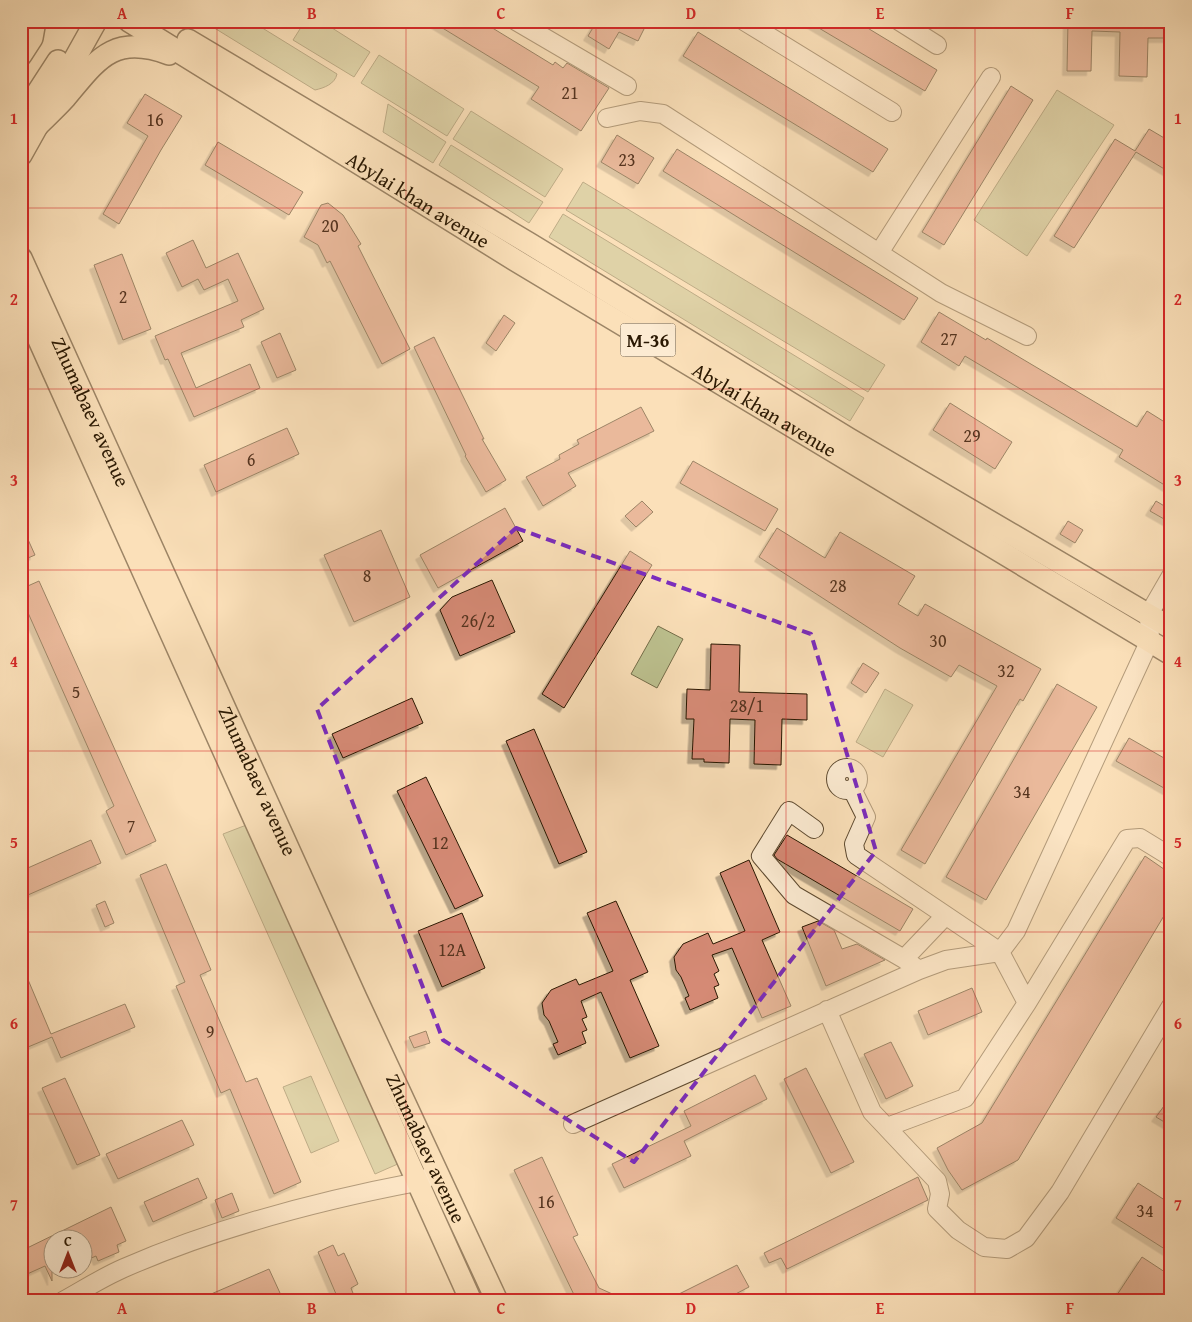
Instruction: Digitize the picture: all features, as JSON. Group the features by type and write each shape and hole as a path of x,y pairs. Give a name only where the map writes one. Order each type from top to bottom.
{"main road":[{"path":"21,55 32,38 36,21"},
{"path":"21,155 29,122 63,50 80,21"},
{"path":"29,122 96,21"},
{"name":"Abylai khan avenue","path":"129,21 515,260 1171,654"},
{"name":"Abylai khan avenue","path":"156,21 530,244 849,439 1171,628"},
{"path":"29,122 64,100 91,65 106,54 124,48 139,46 158,50 187,60 226,81"},
{"path":"21,93 44,61 63,50"},
{"name":"Zhumabaev avenue","path":"21,258 436,1173 497,1301"},
{"name":"Zhumabaev avenue","path":"21,300 27,324 356,1041 471,1301"}],"street":[{"path":"516,21 627,86"},
{"path":"744,21 892,112"},
{"path":"899,21 936,45"},
{"path":"879,253 991,77"},
{"path":"607,118 640,111 663,114 941,293 1027,336"},
{"path":"573,1124 919,970 946,960 1000,952 1016,931 1150,640 1149,614 1171,576"},
{"path":"852,789 866,817 854,844 856,855 1000,952 1027,1003"},
{"path":"814,828 789,811 761,856 794,895 904,958 919,970"},
{"path":"887,1127 965,1098 1027,1003 1127,839 1140,838 1171,857"},
{"path":"904,958 945,916"},
{"path":"827,1010 872,1112 937,1181 940,1194 937,1209 958,1230 984,1247 1007,1249 1026,1238 1060,1192 1171,1006"},
{"path":"64,1301 123,1268 257,1218 337,1198 417,1182 436,1173"}],"highlighted area":[{"path":"516,528 811,634 876,851 634,1162 443,1040 317,709"}],"green space":[{"path":"203,21 251,21 337,74 336,77 329,85 315,90"},
{"path":"305,21 321,21 370,52 354,77 293,40"},
{"path":"379,55 464,109 447,136 361,83"},
{"path":"1057,90 1114,125 1027,256 974,220"},
{"path":"388,104 446,142 433,163 383,132"},
{"path":"471,111 563,169 545,197 453,139"},
{"path":"451,145 543,202 529,223 439,165"},
{"path":"583,182 885,365 868,392 566,210"},
{"path":"563,214 864,398 850,421 549,237"},
{"path":"658,626 683,639 657,688 631,674"},
{"path":"885,689 913,705 883,757 856,742"},
{"path":"249,824 400,1163 375,1174 223,834"},
{"path":"311,1076 339,1141 311,1153 283,1087"}],"building":[{"path":"431,21 481,21 553,65 555,62 563,68 567,63 609,88 581,131 531,99 539,87"},
{"path":"597,21 648,21 638,41 619,32 609,49 588,36"},
{"path":"807,21 856,21 937,70 925,91"},
{"path":"1068,21 1171,21 1171,38 1148,38 1147,77 1119,76 1120,32 1092,31 1091,71 1067,71"},
{"path":"698,32 888,149 873,172 683,56"},
{"path":"1011,86 1033,100 944,245 922,232"},
{"path":"145,94 182,116 119,224 103,214 148,136 127,123"},
{"path":"1149,129 1171,142 1171,173 1136,152 1074,248 1054,236 1115,139 1135,151"},
{"path":"617,135 654,158 638,184 601,162"},
{"path":"218,142 303,192 289,215 205,165"},
{"path":"677,149 918,298 904,320 663,171"},
{"path":"328,203 343,215 361,244 358,246 410,349 382,364 330,261 327,263 318,245 304,237 321,205"},
{"path":"193,240 206,268 238,253 264,309 241,320 244,327 181,353 196,388 250,364 260,388 194,417 168,359 165,360 155,336 238,301 228,279 204,290 198,279 182,287 166,253"},
{"path":"122,254 151,329 123,340 94,265"},
{"path":"939,312 986,340 987,338 1137,427 1147,411 1171,426 1171,489 1119,457 1123,450 965,356 959,366 921,342"},
{"path":"504,315 515,323 496,351 486,343"},
{"path":"280,333 296,370 277,378 261,342"},
{"path":"434,337 484,439 482,439 506,480 486,492 465,456 414,347"},
{"path":"950,403 1012,442 995,469 933,430"},
{"path":"641,407 654,431 568,473 576,486 543,506 526,477 560,459 559,455 579,444 577,440"},
{"path":"287,428 299,454 216,492 204,465"},
{"path":"693,461 778,509 765,531 680,483"},
{"path":"642,501 653,512 636,527 625,516"},
{"path":"1156,501 1171,510 1171,523 1150,511"},
{"path":"505,508 523,541 438,588 420,555"},
{"path":"1068,521 1083,530 1075,543 1060,534"},
{"path":"21,524 35,555 21,561"},
{"path":"777,528 825,558 840,532 915,576 898,604 918,616 925,604 1041,669 1023,701 1020,699 925,864 901,850 997,686 959,665 951,677 900,648 759,557"},
{"path":"381,530 410,597 354,622 324,555"},
{"path":"630,551 652,565 564,708 542,694"},
{"path":"492,580 515,632 460,656 440,610 452,597"},
{"path":"39,581 156,841 126,855 106,811 114,806 21,597 21,589"},
{"path":"711,644 740,645 739,692 807,694 807,720 782,719 781,765 754,764 755,720 730,719 729,763 704,762 704,759 692,759 694,719 686,719 687,689 710,690"},
{"path":"863,663 879,673 866,693 851,683"},
{"path":"1057,684 1097,707 986,900 946,877"},
{"path":"412,698 423,723 343,758 332,734"},
{"path":"534,729 587,852 559,864 506,741"},
{"path":"1129,738 1171,762 1171,792 1116,761"},
{"path":"426,777 483,896 455,909 397,791"},
{"path":"787,835 913,909 900,931 777,859 774,855"},
{"path":"91,840 101,863 21,898 21,871"},
{"path":"1145,856 1171,874 1171,904 1018,1160 962,1190 948,1170 937,1148 982,1123"},
{"path":"749,860 780,932 762,940 791,1006 762,1018 732,948 712,955 719,971 714,974 719,985 714,987 718,998 690,1010 685,998 689,996 676,970 674,957 683,944 708,933 713,944 745,931 720,873"},
{"path":"166,864 211,970 200,975 246,1082 257,1078 301,1182 274,1194 230,1089 221,1093 176,986 185,982 140,875"},
{"path":"105,901 114,923 105,927 96,905"},
{"path":"616,901 648,972 630,980 659,1046 630,1058 601,992 581,1001 587,1017 582,1019 587,1030 582,1032 586,1043 558,1055 553,1044 558,1042 549,1021 544,1015 542,1003 551,990 576,979 579,985 613,971 587,913"},
{"path":"462,913 485,968 442,987 418,931"},
{"path":"818,921 834,930 842,949 857,944 885,960 826,986 802,927"},
{"path":"21,963 51,1034 125,1004 135,1027 61,1058 52,1037 28,1047 21,1030"},
{"path":"972,988 982,1012 928,1035 918,1011"},
{"path":"426,1031 430,1043 414,1048 409,1037"},
{"path":"891,1042 913,1086 886,1099 864,1054"},
{"path":"806,1068 854,1162 831,1173 784,1079"},
{"path":"755,1075 767,1099 684,1141 691,1156 624,1188 612,1164 691,1126 684,1111"},
{"path":"65,1078 100,1155 77,1165 42,1088"},
{"path":"1164,1106 1171,1110 1171,1126 1156,1117"},
{"path":"182,1120 194,1145 118,1179 106,1154"},
{"path":"542,1157 578,1235 573,1237 599,1288 628,1301 577,1301 514,1170"},
{"path":"918,1177 928,1200 787,1269 781,1258 769,1263 764,1253"},
{"path":"198,1178 207,1198 153,1222 144,1202"},
{"path":"1138,1183 1171,1204 1171,1253 1116,1218"},
{"path":"232,1193 239,1211 222,1218 215,1200"},
{"path":"111,1207 126,1241 117,1245 119,1252 98,1261 96,1256 92,1258 92,1230 64,1230"},
{"path":"42,1241 42,1267 25,1275 21,1268 21,1251"},
{"path":"333,1245 338,1256 344,1253 358,1284 351,1288 356,1301 339,1301 318,1252"},
{"path":"1142,1257 1171,1276 1171,1301 1113,1301"},
{"path":"737,1265 749,1287 722,1301 665,1301"},
{"path":"269,1269 280,1293 263,1301 195,1301"}]}
